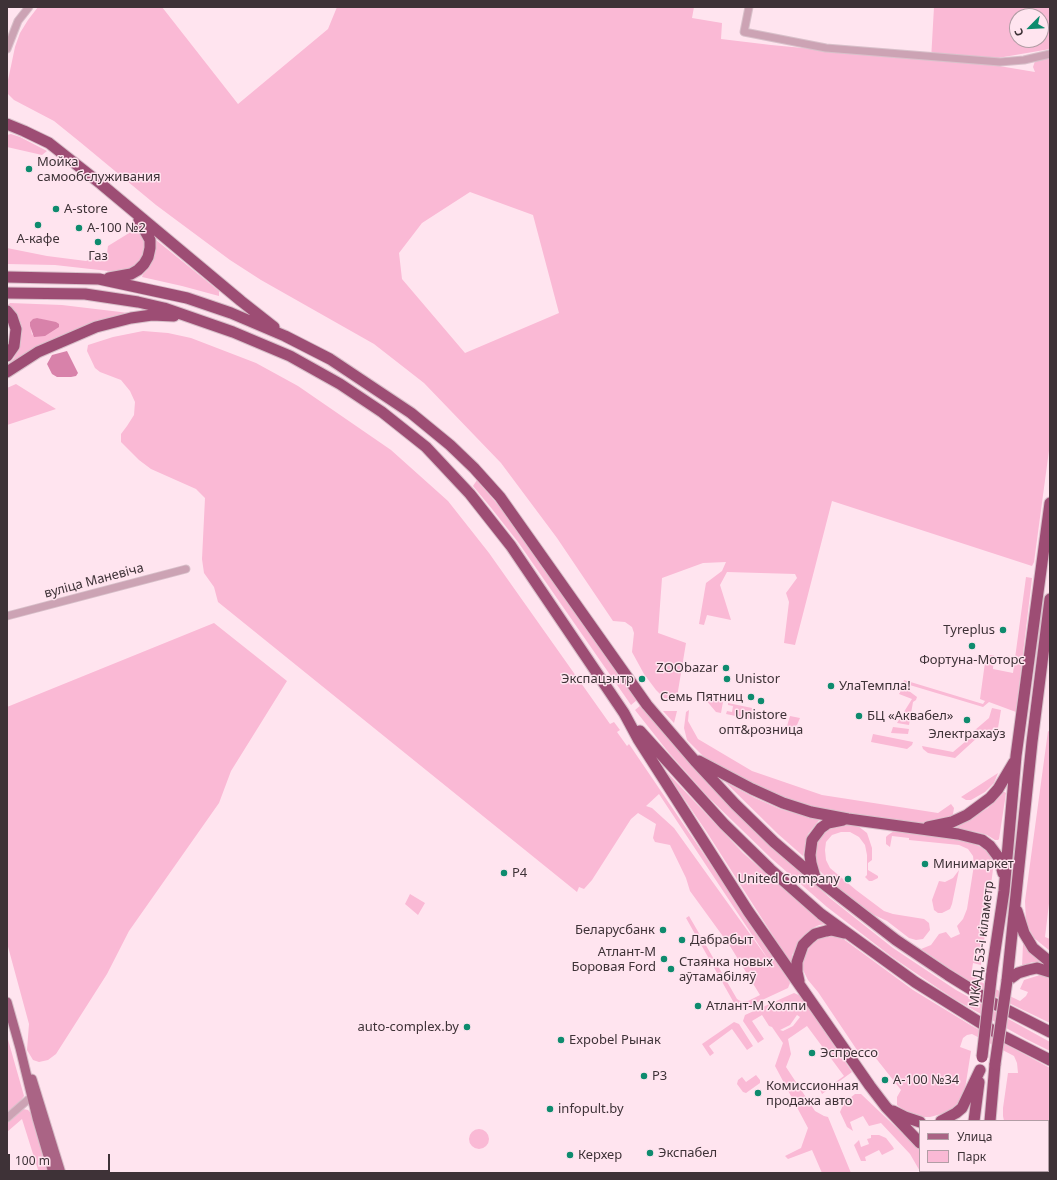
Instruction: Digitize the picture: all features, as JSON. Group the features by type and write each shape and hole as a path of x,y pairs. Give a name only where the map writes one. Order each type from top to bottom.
{"highway":[{"path":"7,124 49,143 132,209 285,336"},
{"path":"7,277 99,279 131,274 144,264 148,257 150,248 150,240 132,209"},
{"path":"7,272 25,277"},
{"path":"99,279 187,298 231,313 285,336 330,359 411,413 450,445 474,468 500,497 643,699 689,754 735,804 774,842 816,878 896,940 993,1003 1050,1032"},
{"path":"7,293 85,294 138,302 191,317 233,332 290,356 340,384 382,412 426,447 470,494 511,546 624,713 638,739 748,911 870,1086 886,1107 919,1141"},
{"path":"7,311 12,317 16,329 14,346 7,356"},
{"path":"7,372 46,348 90,330 115,322 152,315 191,317"},
{"name":"МКАД, 53-і кіламетр","path":"974,1120 992,971 1004,891 1016,756 1050,503"},
{"path":"990,1120 995,1064 1016,905 1032,742 1050,599"},
{"path":"624,713 724,824 770,869 821,914 916,982 995,1032 1050,1060"},
{"path":"689,754 699,761 752,789 783,803 811,812 848,819 958,834 982,840 990,846 999,858 1003,873 1004,891"},
{"path":"917,829 952,822 967,815 990,798 998,790 1011,769 1016,756"},
{"path":"816,878 810,855 812,840 828,823 848,819"},
{"path":"1016,905 1024,933 1033,948 1050,962"},
{"path":"801,985 797,972 797,962 802,949 809,939 816,934 831,930 847,933"},
{"path":"1007,981 1018,973 1037,968 1050,972"},
{"path":"943,1120 962,1108 980,1070"},
{"path":"993,1090 995,1109 999,1120"},
{"path":"886,1107 904,1117 919,1122"}],"main road":[{"path":"7,1002 34,1095 61,1173"},
{"path":"34,1095 53,1173"}],"street":[{"path":"7,49 18,21 29,7"},
{"path":"749,7 744,32 826,48 1000,62 1024,60 1050,54"},
{"path":"7,119 24,131"},
{"name":"вуліца Маневіча","path":"7,616 186,569"},
{"path":"7,1118 34,1095"}],"green space":[{"path":"38,7 162,7 238,104 328,29 337,7 694,7 692,18 722,23 721,39 931,60 934,7 1050,7 1050,49 992,59 999,66 1035,72 1033,67 1035,61 1050,58 1050,443 1034,562 1032,566 832,501 795,645 784,643 789,602 786,593 797,578 795,574 727,572 720,585 731,620 707,615 704,625 699,624 706,583 722,571 726,562 703,563 662,578 658,633 686,643 677,697 674,700 664,698 644,674 632,652 634,633 632,627 625,622 613,621 557,538 501,463 424,383 374,344 261,280 230,260 156,205 54,121 14,100 8,94 7,85 15,47 20,33","holes":["470,192 533,215 559,313 465,353 402,279 399,253 422,223"]},
{"path":"11,134 47,151 42,155 7,147 7,135"},
{"path":"134,230 137,230 141,234 146,245 143,257 134,268 117,272 55,265 7,264 7,248 47,256 86,261 107,253 108,246"},
{"path":"156,240 219,291 219,296 142,277 150,266 155,253"},
{"path":"10,303 62,305 129,313 128,316 7,369 7,365 14,358 21,340 21,332 8,305","holes":["37,318 44,320 32,335 30,322"]},
{"path":"143,331 168,333 191,338 256,363 298,386 391,450 448,501 489,553 610,724 614,722 620,730 617,732 627,746 629,744 789,980 790,983 788,988 745,1008 738,1007 734,1003 686,918 689,916 737,999 742,1002 748,1001 760,995 730,946 690,891 686,878 670,845 655,842 653,838 656,824 638,813 631,819 592,880 584,889 579,887 577,892 218,602 214,587 204,573 202,559 205,498 196,489 151,469 139,460 121,442 121,434 134,415 135,402 130,391 121,380 100,372 95,368 87,351 88,345 113,337","holes":["659,794 770,962 674,828 652,808 646,806"]},
{"path":"16,384 56,409 7,425 7,388"},
{"path":"477,480 514,524 637,700 631,705 518,542 473,486"},
{"path":"1026,577 1032,578 1016,712 989,702 983,707 903,683 904,680 983,704 985,701 980,699 986,655 994,655 993,669 1013,673"},
{"path":"214,623 287,681 231,771 219,803 129,931 107,974 56,1054 48,1060 39,1062 33,1060 27,1050 29,1024 7,943 7,707"},
{"path":"902,689 909,691 917,697 913,702 909,725 897,723 912,699 899,694"},
{"path":"705,699 723,702 721,713 716,712"},
{"path":"728,703 752,708 750,719 726,714 727,711 732,712 733,706 728,705"},
{"path":"641,705 675,747 744,821 831,899 893,948 956,990 1050,1042 1050,1051 954,999 892,957 827,907 772,859 707,796 669,753 635,710"},
{"path":"992,708 1001,710 997,734 975,730 989,718"},
{"path":"689,710 688,721 698,739 752,771 822,795 938,813 951,804 954,808 953,814 951,817 923,825 825,811 781,799 721,768 703,756 687,740 684,728 686,712"},
{"path":"663,711 677,711 674,723"},
{"path":"790,716 800,718 797,725 793,727 787,726"},
{"path":"893,727 909,729 908,734 891,733"},
{"path":"1048,731 1050,732 1050,895 1045,937 1050,939 1050,951 1034,938 1026,923 1025,901"},
{"path":"873,734 913,742 907,749 871,742"},
{"path":"972,736 978,737 955,758 928,753 922,746 953,752"},
{"path":"663,768 743,853 827,924 819,925 813,928 803,937 792,955 793,967 706,831"},
{"path":"998,773 994,783 985,792 971,800 966,800 961,797"},
{"path":"725,782 780,809 820,819 808,834 803,856 778,834"},
{"path":"1003,791 1006,793 998,840 977,832 958,830 957,827 988,808"},
{"path":"843,823 858,826 867,833 872,848 872,860 868,863 868,870 878,876 878,878 869,881 865,877 867,875 867,855 865,845 859,837 850,832 841,832 832,835 826,842 826,860 830,868 884,911 924,919 929,923 930,930 923,939 916,940 909,938 887,921 872,914 830,881 819,870 815,862 815,851 819,839 833,826"},
{"path":"894,831 967,841 988,852 992,860 993,869 981,965 973,963 972,970 974,976 981,982 1020,1001 1028,992 1020,989 1024,980 1040,975 1050,978 1050,1023 980,989 921,949 931,945 939,934 946,932 951,938 960,934 957,926 963,919 967,909 974,865 973,856 968,849 959,845 909,840 909,838 892,836 890,847 886,844 886,837"},
{"path":"959,870 950,909 942,913 938,913 934,910 932,900 939,881 945,882 953,878"},
{"path":"410,894 425,903 418,915 405,904"},
{"path":"825,935 835,935 842,938 913,990 972,1026 1050,1068 1050,1154 1049,1120 1004,1120 1003,1108 1008,1073 1018,1073 1017,1063 1014,1056 972,1034 963,1038 960,1047 971,1051 965,1089 960,1101 952,1109 945,1113 930,1117 922,1117 906,1112 897,1105 897,1097 901,1090 871,1052 859,1053 818,992 808,980 803,970 803,960 811,944"},
{"path":"1023,944 1026,944 1032,954 1040,961 1039,963 1032,962 1022,967"},
{"path":"794,993 801,996 852,1072 822,1094 821,1089 823,1091 844,1076 807,1026 788,1039 791,1054 786,1067 815,1111 828,1117 851,1173 822,1173 812,1150 788,1159 785,1156 801,1148 808,1128 775,1066 783,1043 762,1015 752,1021 764,1039 758,1043 743,1021 745,1015","holes":["797,1015 800,1017 793,1026 783,1031 780,1030 790,1025"]},
{"path":"734,1022 739,1024 753,1046 747,1050 732,1029 709,1046 714,1053 710,1056 702,1044"},
{"path":"7,1036 24,1096 7,1114"},
{"path":"756,1075 760,1080 760,1083 746,1093 743,1092 737,1084 738,1080 742,1077 746,1082"},
{"path":"855,1094 861,1094 919,1149 919,1170 910,1154 881,1123 869,1126 863,1116 850,1122 853,1131 847,1127 840,1112 844,1103"},
{"path":"23,1109 28,1110 31,1113 49,1173 39,1173 22,1119 7,1132 7,1122"},
{"path":"479,1129 486,1132 489,1139 486,1146 479,1149 472,1146 469,1139 472,1132"},
{"path":"871,1135 879,1135 886,1138 894,1149 882,1155 879,1150 865,1157 866,1161 861,1161 854,1145 859,1140 861,1147 869,1144 867,1139 871,1138"},
{"path":"920,1172 939,1173 921,1173"}],"shaded area":[{"path":"37,318 56,322 59,324 59,327 45,336 34,337 30,322"},
{"path":"67,351 78,373 76,376 71,377 57,377 52,374 47,364 52,355"}],"place":[{"name":"Мойка самообслуживания","path":"29,169"},
{"name":"A-store","path":"56,209"},
{"name":"А-кафе","path":"38,225"},
{"name":"А-100 №2","path":"79,228"},
{"name":"Газ","path":"98,242"},
{"name":"Tyreplus","path":"1003,630"},
{"name":"Фортуна-Моторс","path":"972,646"},
{"name":"ZOObazar","path":"726,668"},
{"name":"Экспацэнтр","path":"642,679"},
{"name":"Unistor","path":"727,679"},
{"name":"УлаТемпла!","path":"831,686"},
{"name":"Семь Пятниц","path":"751,697"},
{"name":"Unistore опт&розница","path":"761,701"},
{"name":"БЦ «Аквабел»","path":"859,716"},
{"name":"Электрахаўз","path":"967,720"},
{"name":"Минимаркет","path":"925,864"},
{"name":"P4","path":"504,873"},
{"name":"United Company","path":"848,879"},
{"name":"Беларусбанк","path":"663,930"},
{"name":"Дабрабыт","path":"682,940"},
{"name":"Атлант-М Боровая Ford","path":"664,959"},
{"name":"Стаянка новых аўтамабіляў","path":"671,969"},
{"name":"Атлант-М Холпи","path":"698,1006"},
{"name":"auto-complex.by","path":"467,1027"},
{"name":"Expobel Рынак","path":"561,1040"},
{"name":"Эспрессо","path":"812,1053"},
{"name":"P3","path":"644,1076"},
{"name":"А-100 №34","path":"885,1080"},
{"name":"Комиссионная продажа авто","path":"758,1093"},
{"name":"infopult.by","path":"550,1109"},
{"name":"Экспабел","path":"650,1153"},
{"name":"Керхер","path":"570,1155"}]}
